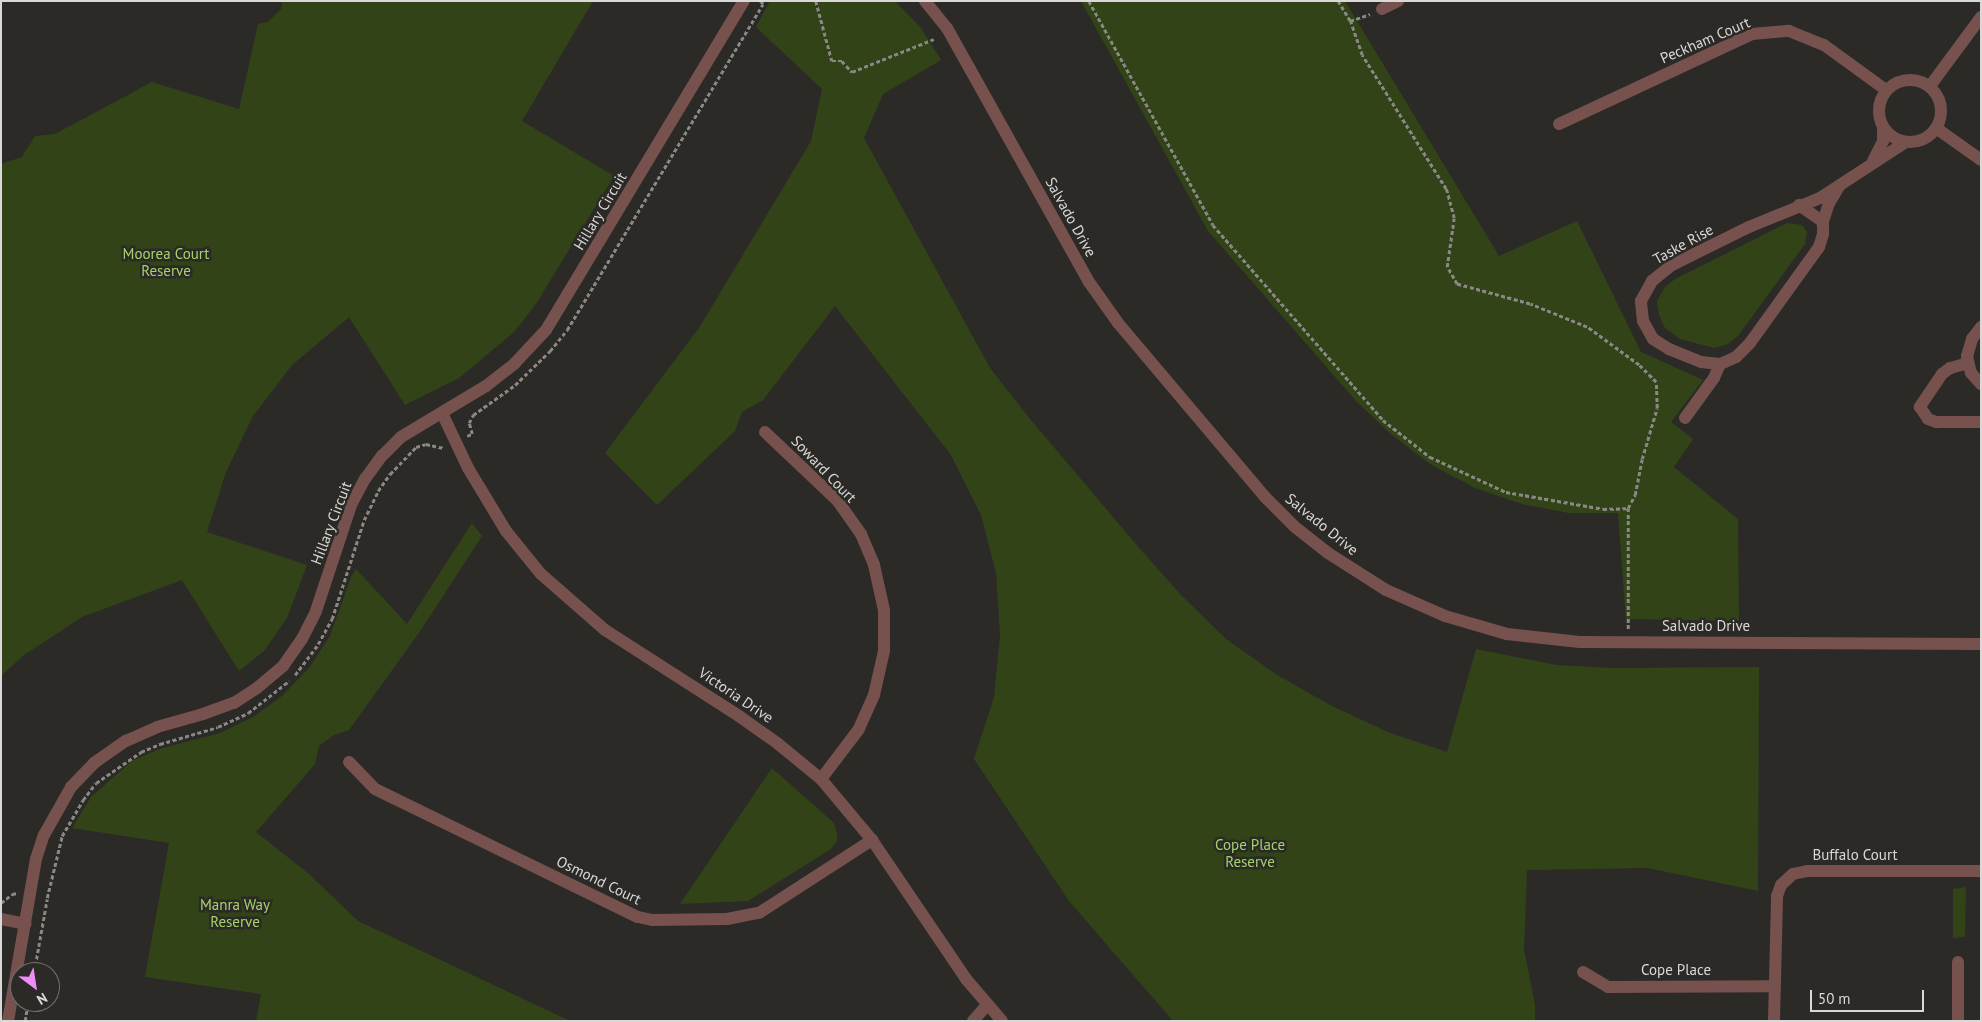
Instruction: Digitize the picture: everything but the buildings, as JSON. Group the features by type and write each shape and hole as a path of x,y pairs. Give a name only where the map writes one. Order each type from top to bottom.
{"street":[{"name":"Hillary Circuit","path":"8,1021 36,860 44,835 71,787 94,762 126,741 157,727 234,702 258,688 283,666 302,639 316,610 352,505 365,479 382,456 401,437 486,386 515,363 546,330 744,1"},
{"name":"Salvado Drive","path":"925,1 947,28 1089,282 1118,323 1265,498 1295,527 1328,553 1386,590 1445,616 1507,634 1580,642 1981,644"},
{"path":"1382,9 1398,1"},
{"path":"1930,86 1981,17"},
{"name":"Peckham Court","path":"1559,124 1752,34 1789,32 1824,45 1886,90"},
{"path":"1913,79 1930,86 1940,98 1942,112 1936,128 1924,139 1906,142 1892,137 1883,126 1879,113 1881,99 1886,90 1899,81 1913,79"},
{"name":"Taske Rise","path":"1872,163 1884,141 1883,126"},
{"path":"1936,128 1981,160"},
{"name":"Taske Rise","path":"1840,184 1829,203 1823,222 1821,241 1814,255 1750,342 1736,356 1720,364 1701,362 1669,349 1653,338 1643,321 1641,301 1652,281 1672,265 1750,227 1820,198 1840,184 1872,163 1906,142"},
{"path":"1800,205 1823,222"},
{"path":"1981,327 1968,348 1968,363 1972,373 1981,384"},
{"path":"1968,363 1950,368 1942,374 1920,407 1928,419 1936,422 1981,422"},
{"path":"1685,418 1714,378 1720,364"},
{"name":"Victoria Drive","path":"442,413 468,468 506,530 541,574 605,630 739,716 777,743 821,779 872,840 946,953 1002,1021"},
{"name":"Soward Court","path":"765,432 837,500 861,534 874,565 884,610 884,651 874,695 859,729 821,779"},
{"name":"Osmond Court","path":"349,762 374,789 638,917 652,920 727,919 759,913 872,840"},
{"name":"Buffalo Court","path":"1774,1021 1777,896 1781,885 1793,874 1807,871 1981,871"},
{"path":"1,919 26,924"},
{"path":"1958,962 1958,1021"},
{"name":"Cope Place","path":"1583,972 1608,987 1774,986"},
{"path":"973,1021 987,1005"}],"path":[{"path":"816,1 832,61 842,61 852,72 934,39"},
{"path":"1089,1 1212,225 1383,420 1430,457 1506,492 1603,509 1628,508"},
{"path":"1338,1 1350,21 1362,55 1446,189 1454,218 1447,267 1457,284 1530,304 1586,327 1639,365 1656,382 1657,408 1642,459 1635,495 1628,508 1628,642"},
{"path":"1350,21 1382,9"},
{"path":"36,962 47,898 62,836 83,800 96,783 141,752 160,744 218,727 248,713 285,685 303,667 332,619 364,520 378,491 416,447 426,444 444,448"},
{"path":"1,903 14,892 18,892"},
{"path":"41,897 47,898"}],"green space":[{"name":"Moorea Court Reserve","path":"282,1 593,1 522,121 614,176 536,304 515,331 459,378 405,405 349,317 292,365 253,416 226,472 207,532 307,565 287,618 264,651 239,671 182,580 82,617 24,655 1,676 1,164 22,157 35,136 55,134 152,82 239,109 258,24 268,22 281,9"},
{"name":"Cope Place Reserve","path":"770,1 895,1 921,28 941,60 883,94 864,138 990,368 1030,419 1140,549 1181,595 1226,639 1277,675 1332,706 1390,733 1447,752 1476,649 1557,665 1611,668 1759,667 1758,891 1648,868 1527,870 1524,949 1535,1005 1535,1021 1173,1021 1069,901 974,759 994,697 1000,635 996,573 981,515 951,455 835,306 763,400 742,412 735,431 657,505 605,453 699,328 811,141 822,89 756,27"},
{"path":"1081,1 1345,1 1499,256 1577,221 1641,352 1703,380 1671,422 1693,439 1674,467 1738,519 1739,621 1626,619 1618,513 1569,513 1522,504 1475,488 1430,464 1392,435 1357,402 1208,231"},
{"path":"1787,223 1802,225 1807,232 1805,244 1738,336 1728,344 1714,348 1680,339 1665,328 1659,315 1657,301 1665,287 1675,279"},
{"name":"Manra Way Reserve","path":"472,523 482,536 421,630 349,730 334,735 319,746 315,764 256,832 309,874 358,921 570,1021 256,1021 261,994 145,977 169,843 72,828 91,797 132,761 159,749 220,733 253,717 282,696 309,668 330,636 351,577 356,569 407,624"},
{"path":"772,768 834,823 837,841 831,849 748,901 680,904"},
{"path":"1966,887 1965,937 1953,938 1953,889"}]}
